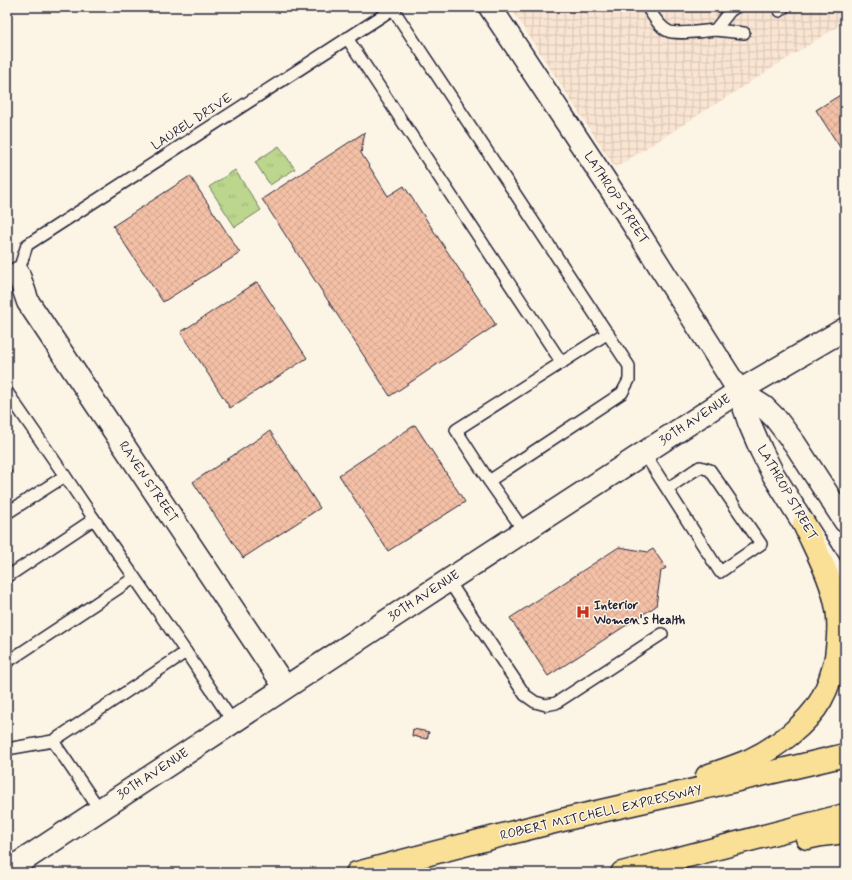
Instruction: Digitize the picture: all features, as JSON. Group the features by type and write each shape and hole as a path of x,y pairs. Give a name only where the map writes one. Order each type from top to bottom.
{"highway":[{"path":"562,820 716,773 750,760 793,732 809,716 820,701 829,682 838,646 838,628 837,610 833,592 804,524"},
{"name":"ROBERT MITCHELL EXPRESSWAY","path":"357,873 562,820 764,775 845,755"},
{"path":"622,873 845,815"},
{"path":"647,873 822,835 845,832"}],"main road":[{"name":"LATHROP STREET","path":"490,7 612,192 739,391 749,422 773,474 845,589"},
{"name":"RAVEN STREET","path":"18,273 28,302 285,688"},
{"name":"30TH AVENUE","path":"7,871 448,580 739,391 845,329"},
{"name":"LATHROP STREET","path":"739,391 764,407 776,419 795,444 845,521"}],"lane":[{"path":"647,7 656,20 668,32 676,33 715,30 744,33"},
{"path":"715,30 730,11 736,7"},
{"path":"395,8 629,366 630,380 622,393 489,481"},
{"name":"LAUREL DRIVE","path":"18,273 27,245 395,8"},
{"path":"348,38 562,363"},
{"path":"524,531 456,430 608,333"},
{"path":"7,392 233,722"},
{"path":"644,453 720,572 761,544 710,470 700,467 667,489"},
{"path":"7,513 65,476"},
{"path":"7,577 94,520"},
{"path":"7,662 134,578"},
{"path":"448,580 525,695 535,702 546,705 556,703 662,634"},
{"path":"7,749 53,741 186,652"},
{"path":"53,741 100,810"}],"shaded area":[{"path":"510,7 845,7 845,22 615,168"}],"green space":[{"path":"279,146 295,169 270,185 255,162"},
{"path":"235,170 261,210 235,227 209,187"}],"building":[{"path":"845,92 845,155 816,110"},
{"path":"365,132 361,153 388,196 404,186 496,325 390,396 262,199"},
{"path":"190,176 240,253 163,302 113,226"},
{"path":"257,282 307,358 230,408 181,332"},
{"path":"415,425 465,502 388,551 339,475"},
{"path":"270,431 320,508 243,558 193,482"},
{"path":"7,465 12,472 7,475"},
{"name":"Interior Women's Health","path":"619,547 648,552 653,549 666,568 661,571 656,606 548,676 510,618"},
{"path":"413,729 429,732 427,739 412,736"}],"place":[{"name":"Interior Women's Health","path":"583,612"}]}
